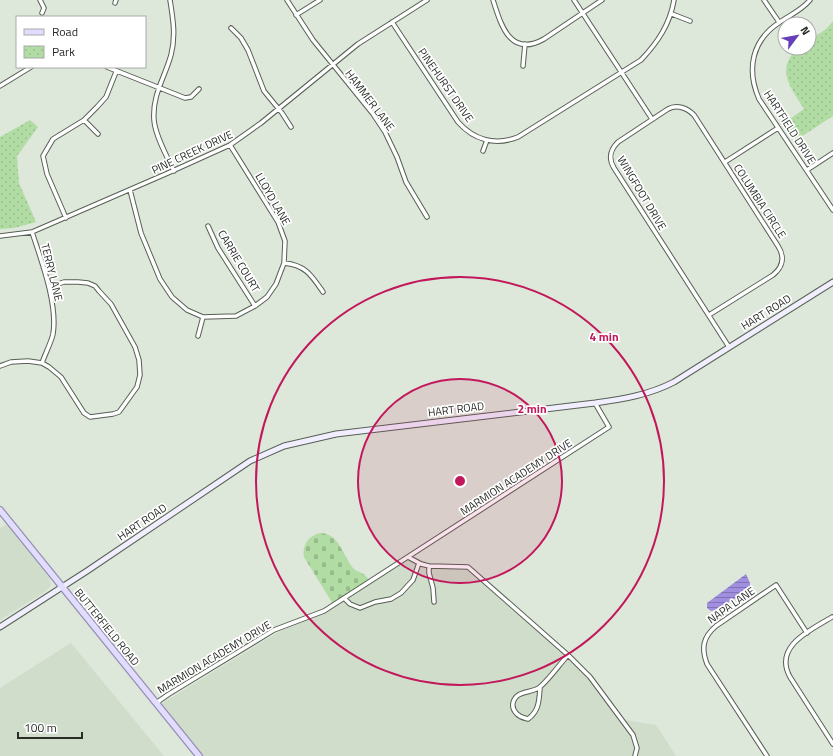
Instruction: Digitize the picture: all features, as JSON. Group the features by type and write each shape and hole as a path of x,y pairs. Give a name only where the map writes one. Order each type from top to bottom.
{"main road":[{"name":"BUTTERFIELD ROAD","path":"0,510 199,756"}],"street":[{"path":"40,0 44,8 42,13"},
{"path":"170,0 174,33 173,46 158,88 154,105 154,122 174,171"},
{"name":"HAMMER LANE","path":"287,0 313,40 373,114 385,132 397,157 406,182 427,217"},
{"path":"296,15 320,0"},
{"name":"PINE CREEK DRIVE","path":"0,236 32,232 174,171 230,145 244,137 358,44 427,0"},
{"path":"493,0 503,30 513,40 525,44 540,41 602,0"},
{"path":"574,0 652,119"},
{"name":"PINEHURST DRIVE","path":"392,22 458,122 471,134 487,140 502,141 518,137 641,60 653,48 662,35 672,14 674,0"},
{"path":"764,0 777,19"},
{"name":"HARTFIELD DRIVE","path":"789,16 802,8 810,0"},
{"path":"672,14 690,21"},
{"name":"HARTFIELD DRIVE","path":"777,24 769,30 758,45 752,72 755,90 759,99 833,210"},
{"path":"231,28 241,38 248,50 264,91 291,127"},
{"path":"523,66 525,44"},
{"path":"0,86 29,68"},
{"path":"109,68 185,98 191,97 199,89"},
{"path":"66,218 47,174 43,156 53,139 84,120 106,97 116,72"},
{"name":"COLUMBIA CIRCLE","path":"652,119 674,106 687,109 694,115 781,250 782,260 778,271 709,315"},
{"name":"WINGFOOT DRIVE","path":"652,119 618,142 612,149 610,160 729,347"},
{"path":"84,120 98,134"},
{"path":"725,162 778,128"},
{"path":"483,151 487,140"},
{"name":"LLOYD LANE","path":"203,317 236,316 255,306 267,297 276,284 284,263 285,241 278,222 230,145"},
{"path":"806,170 833,153"},
{"path":"130,190 141,233 160,279 172,297 187,310 203,317 198,336"},
{"name":"CARRIE COURT","path":"208,226 218,248 255,306"},
{"name":"TERRY LANE","path":"32,232 49,286 53,314 53,334 42,363"},
{"path":"284,263 296,264 310,274 323,292"},
{"path":"0,366 11,362 28,361 42,363 59,375 84,414 90,417 119,412 127,403 137,387 140,380 139,360 135,346 111,304 99,290 95,286 88,283 78,282 64,282 49,286"},
{"name":"HART ROAD","path":"0,627 63,587 250,461 284,446 336,434 596,403 628,398 660,389 833,282"},
{"name":"MARMION ACADEMY DRIVE","path":"156,703 274,630 324,611 609,427 596,403"},
{"path":"408,558 429,566 468,567 568,655 590,677 630,730 636,743 636,756"},
{"path":"344,598 350,604 360,608 375,602 391,599 402,593 413,580 419,563"},
{"path":"429,566 434,602"},
{"name":"NAPA LANE","path":"768,756 707,664 704,655 706,639 710,631 716,626 776,585 807,633"},
{"path":"832,617 807,633 795,642 788,650 786,658 786,671 833,744"},
{"path":"540,688 524,692 517,696 513,707 519,716 528,719 534,715 539,700 540,688 568,655"}],"shaded area":[{"path":"7,524 49,578 51,585 46,591 0,620 0,528"},
{"path":"413,556 429,563 469,565 592,675 625,720 656,725 676,756 202,756 161,704 277,633 341,602"},
{"path":"746,574 750,583 750,588 738,597 715,610 711,611 707,608 707,603"},
{"path":"71,643 164,756 0,756 0,688"}],"green space":[{"path":"833,21 833,116 796,140 784,123 804,109 789,83 786,70 787,63 791,56 817,56 817,35 826,29"},
{"path":"30,120 38,127 17,156 19,183 36,222 14,228 0,229 0,137"},
{"path":"321,533 333,537 354,569 363,574 369,580 333,604 304,557 304,548 307,541 313,536"}]}
